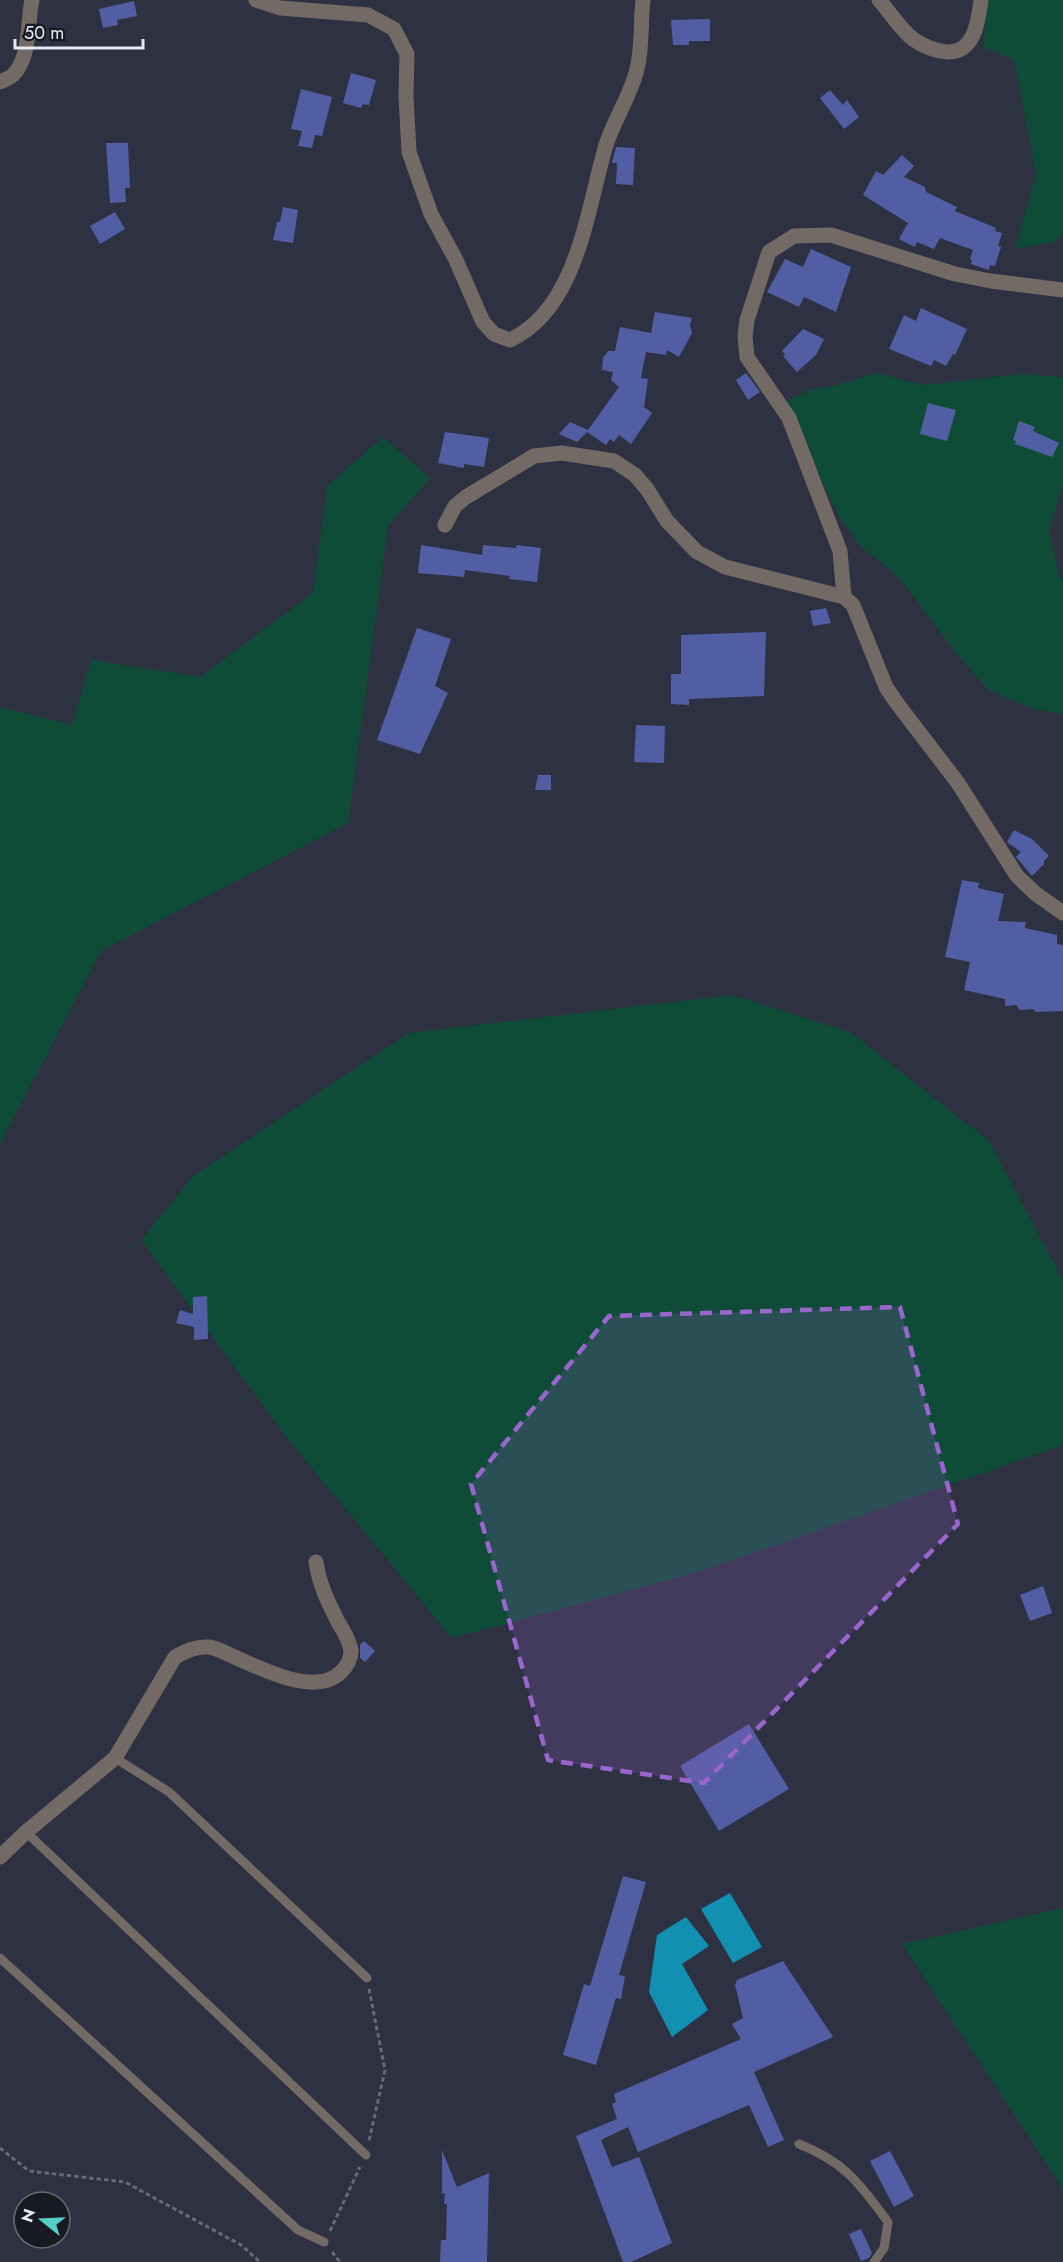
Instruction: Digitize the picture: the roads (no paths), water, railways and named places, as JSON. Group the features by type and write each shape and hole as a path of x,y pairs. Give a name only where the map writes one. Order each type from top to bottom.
{"street":[{"path":"0,82 13,75 22,58 32,0"},
{"path":"256,0 280,8 368,15 394,29 407,54 406,96 409,152 431,214 456,260 483,322 494,334 510,340 525,333 552,306 581,244 607,143 636,74 640,55 643,0"},
{"path":"879,0 912,38 930,49 955,52 965,48 970,41 978,24 981,0"},
{"path":"844,597 840,551 789,418 747,357 745,336 747,320 769,252 794,236 831,235 956,274 1063,290"},
{"path":"445,525 455,506 466,497 534,456 562,453 614,461 635,476 647,489 667,521 697,552 725,567 844,597 853,605 886,687 896,702 958,783 1017,876 1036,894 1063,913"},
{"path":"0,1857 26,1832 115,1758 175,1657 192,1648 211,1647 282,1677 303,1682 318,1682 336,1677 347,1666 351,1652 348,1641 324,1594 318,1578 316,1562"}],"lane":[{"path":"115,1758 170,1792 366,1978"},
{"path":"26,1832 366,2155"},
{"path":"0,1958 298,2230 324,2242"},
{"path":"799,2145 823,2154 857,2180 888,2222 884,2248 874,2262"}],"water":[{"path":"730,1893 762,1947 733,1963 701,1909"},
{"path":"686,1917 709,1946 682,1964 708,2010 672,2037 649,1992 657,1935"}]}
